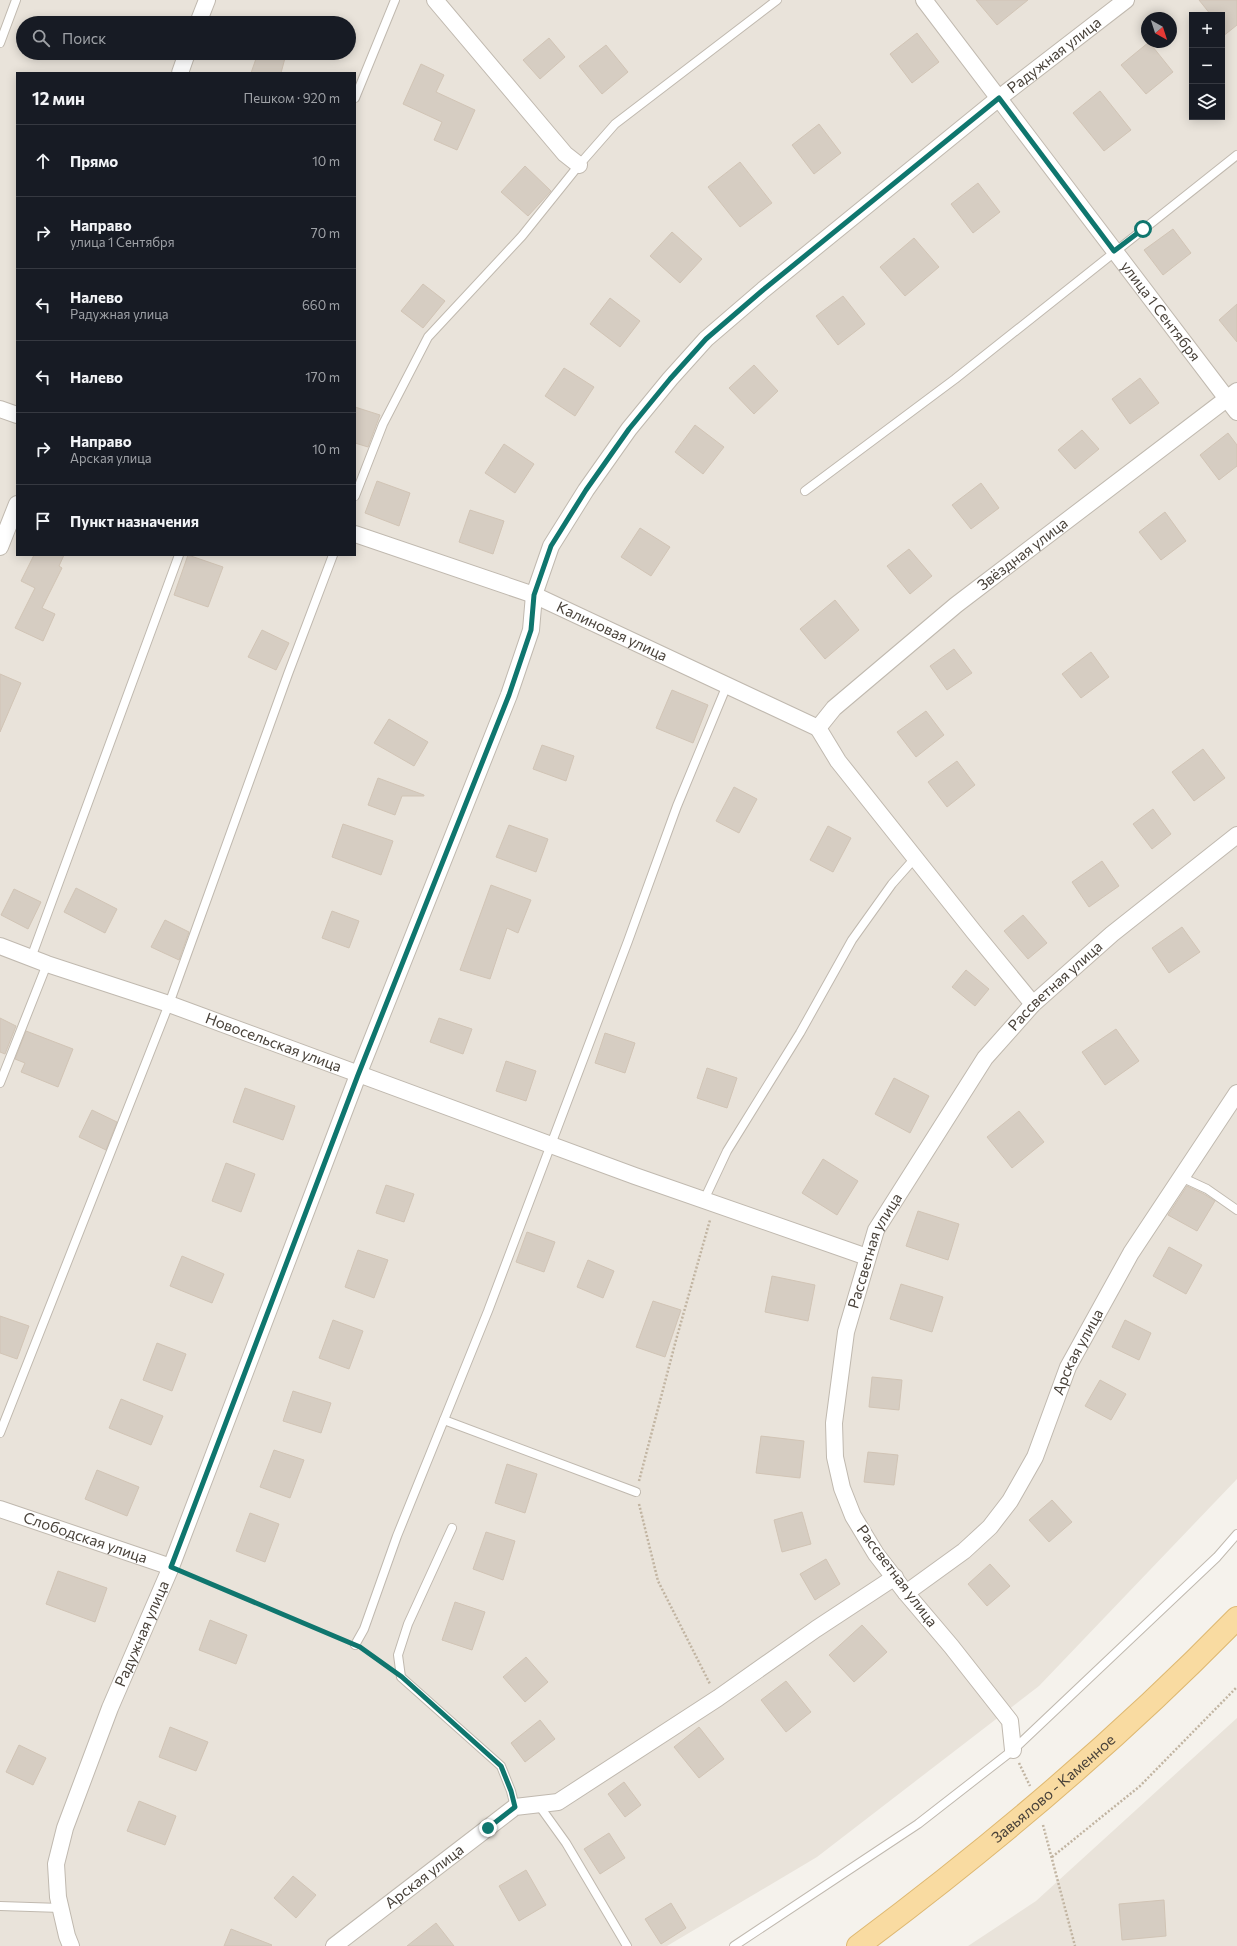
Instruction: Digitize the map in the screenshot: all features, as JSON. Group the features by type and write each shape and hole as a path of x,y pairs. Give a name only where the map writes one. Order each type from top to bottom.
{"main road":[{"name":"Завьялово - Каменное","path":"858,1946 917,1902 1038,1805 1127,1725 1237,1618"}],"street":[{"path":"201,16 207,0"},
{"path":"435,0 565,154 579,165"},
{"name":"улица 1 Сентября","path":"924,0 1114,251 1232,395 1237,412"},
{"name":"Радужная улица","path":"71,1946 67,1936 61,1908 56,1864 66,1828 110,1708 171,1567 358,1075 509,695 531,630 534,595 551,546 586,490 629,429 670,379 706,339 763,290 999,98 1126,0"},
{"path":"180,72 185,60"},
{"name":"Звёздная улица","path":"818,728 834,708 956,605 1232,395"},
{"path":"0,409 16,415"},
{"path":"0,548 16,507"},
{"name":"Калиновая улица","path":"356,534 534,595 818,728"},
{"path":"818,728 838,761 1033,1004"},
{"name":"Рассветная улица","path":"1013,1750 1010,1721 876,1554 853,1516 842,1488 835,1457 834,1423 846,1332 876,1230 985,1058 1033,1004 1112,934 1237,835"},
{"name":"Новосельская улица","path":"0,946 47,964 169,1004 634,1176 867,1257"},
{"name":"Арская улица","path":"906,1593 964,1550 990,1527 1010,1501 1035,1457 1068,1366 1131,1253 1237,1093"},
{"name":"Слободская улица","path":"0,1509 171,1567"},
{"path":"515,1807 538,1803 558,1802 718,1698 816,1629 895,1577"},
{"name":"Арская улица","path":"334,1946 515,1807"}],"lane":[{"path":"0,43 16,0"},
{"path":"356,96 395,0"},
{"path":"356,493 383,424 428,337 522,236 579,165 615,124 778,0"},
{"path":"805,491 955,379 1114,251 1237,155"},
{"path":"31,958 179,556"},
{"path":"0,1433 169,1004 288,674 333,556"},
{"path":"355,1645 364,1629 397,1536 488,1311 628,941 677,806 727,685"},
{"path":"709,1202 726,1151 800,1033 852,940 892,884 915,858"},
{"path":"0,1083 47,964"},
{"path":"1181,1177 1207,1189 1237,1210"},
{"path":"444,1420 636,1492"},
{"path":"452,1528 408,1624 398,1654 402,1677 501,1766 511,1791 515,1807"},
{"path":"734,1946 918,1824 1013,1750 1217,1557 1237,1534"},
{"path":"538,1803 566,1843 626,1946"},
{"path":"0,1906 61,1908"}],"path":[{"path":"709,1202 708,1231 676,1340 636,1492 658,1581 718,1698"},
{"path":"171,1567 355,1645 402,1677"},
{"path":"1052,1857 1140,1786 1237,1687"},
{"path":"1013,1750 1038,1805 1075,1946"}],"shaded area":[{"path":"0,0 1237,0 1237,1479 1039,1686 817,1857 667,1946 0,1946"},
{"path":"1237,1718 1237,1946 968,1946 1036,1901"}],"building":[{"path":"976,0 1028,0 997,25"},
{"path":"1199,0 1237,0 1237,25 1225,35 1225,12 1209,12"},
{"path":"917,33 939,62 912,83 890,54"},
{"path":"549,38 565,57 540,79 523,60"},
{"path":"606,45 628,72 602,94 579,66"},
{"path":"1142,48 1154,48 1173,72 1146,94 1121,65"},
{"path":"256,60 284,60 281,72 251,72"},
{"path":"421,64 444,75 436,92 475,110 457,150 434,140 442,122 403,104"},
{"path":"1100,91 1131,130 1104,151 1073,113"},
{"path":"819,124 841,153 814,174 792,145"},
{"path":"740,162 772,203 740,227 708,187"},
{"path":"525,166 551,191 528,216 501,192"},
{"path":"978,183 1000,212 973,233 951,204"},
{"path":"1173,229 1191,253 1163,275 1144,250"},
{"path":"672,232 702,259 680,283 650,256"},
{"path":"914,238 939,267 905,296 880,267"},
{"path":"423,284 445,301 423,328 401,311"},
{"path":"843,296 865,324 838,345 816,316"},
{"path":"610,298 640,321 620,347 590,324"},
{"path":"1237,304 1237,342 1219,320"},
{"path":"754,365 778,391 754,414 729,388"},
{"path":"564,368 594,387 575,416 545,396"},
{"path":"1140,378 1159,403 1130,424 1112,399"},
{"path":"356,407 380,415 368,447 356,443"},
{"path":"695,425 724,447 703,474 675,452"},
{"path":"1082,430 1099,449 1075,469 1058,450"},
{"path":"1228,433 1237,445 1237,466 1219,480 1200,455"},
{"path":"504,444 534,464 515,493 485,473"},
{"path":"377,481 410,493 399,526 365,513"},
{"path":"981,483 999,508 971,529 952,505"},
{"path":"470,510 504,521 493,554 459,542"},
{"path":"1165,512 1186,541 1161,560 1139,532"},
{"path":"640,528 670,547 651,576 621,557"},
{"path":"909,549 932,576 910,594 887,566"},
{"path":"34,556 64,556 59,566 62,568 42,608 55,614 43,641 15,628 35,588 21,581"},
{"path":"188,556 223,567 208,607 174,595"},
{"path":"835,600 859,630 825,659 800,629"},
{"path":"262,630 289,643 276,670 248,657"},
{"path":"954,649 972,673 947,690 930,666"},
{"path":"1091,652 1109,677 1081,698 1062,674"},
{"path":"0,674 21,683 0,732"},
{"path":"672,690 708,705 693,743 656,728"},
{"path":"926,711 944,735 916,757 897,732"},
{"path":"389,719 428,742 414,766 374,743"},
{"path":"542,745 574,756 566,781 533,769"},
{"path":"1203,749 1225,778 1194,801 1172,772"},
{"path":"957,761 975,785 947,807 928,782"},
{"path":"378,778 424,796 402,796 395,815 368,805"},
{"path":"734,787 757,799 739,833 716,821"},
{"path":"1153,809 1171,834 1152,849 1133,824"},
{"path":"343,824 393,841 381,875 332,857"},
{"path":"509,825 548,839 536,872 496,857"},
{"path":"828,826 851,838 833,872 810,860"},
{"path":"1102,861 1119,886 1089,907 1072,882"},
{"path":"491,885 531,900 518,933 507,928 490,979 460,970"},
{"path":"76,888 117,909 105,933 64,912"},
{"path":"14,889 41,902 28,929 1,915"},
{"path":"332,911 359,921 349,948 322,938"},
{"path":"1023,915 1047,943 1028,959 1004,931"},
{"path":"165,920 189,932 179,960 151,947"},
{"path":"1182,927 1200,952 1169,973 1152,948"},
{"path":"966,970 989,989 975,1006 952,987"},
{"path":"0,1018 16,1026 5,1054 0,1052"},
{"path":"439,1018 472,1029 463,1054 430,1042"},
{"path":"1116,1029 1139,1061 1105,1085 1082,1052"},
{"path":"26,1031 73,1049 58,1087 21,1072 25,1063 15,1059"},
{"path":"605,1033 635,1043 625,1073 595,1063"},
{"path":"506,1061 536,1071 526,1101 496,1091"},
{"path":"707,1068 737,1078 727,1108 697,1098"},
{"path":"894,1078 929,1096 910,1133 875,1114"},
{"path":"245,1088 295,1106 283,1140 233,1122"},
{"path":"92,1110 117,1122 106,1150 79,1137"},
{"path":"1019,1111 1044,1142 1012,1168 987,1137"},
{"path":"823,1159 858,1181 837,1215 802,1193"},
{"path":"226,1163 255,1174 241,1212 212,1201"},
{"path":"386,1185 414,1194 404,1222 376,1213"},
{"path":"1187,1186 1215,1201 1197,1231 1168,1215"},
{"path":"918,1211 959,1224 948,1260 906,1246"},
{"path":"527,1232 555,1242 544,1272 516,1262"},
{"path":"1169,1247 1202,1265 1186,1294 1153,1276"},
{"path":"358,1250 388,1260 374,1298 345,1287"},
{"path":"182,1256 224,1274 212,1303 170,1286"},
{"path":"588,1260 614,1271 603,1298 577,1287"},
{"path":"772,1276 815,1285 808,1321 765,1312"},
{"path":"901,1284 943,1297 932,1332 890,1319"},
{"path":"653,1301 681,1310 665,1357 636,1347"},
{"path":"0,1316 29,1326 17,1359 0,1353"},
{"path":"333,1320 363,1331 349,1369 319,1358"},
{"path":"1125,1320 1151,1333 1139,1360 1112,1347"},
{"path":"157,1343 186,1354 172,1391 143,1380"},
{"path":"872,1377 902,1380 899,1410 869,1407"},
{"path":"1100,1380 1126,1394 1111,1420 1085,1406"},
{"path":"293,1391 331,1403 321,1433 283,1421"},
{"path":"121,1399 163,1416 151,1445 109,1428"},
{"path":"761,1436 804,1441 800,1478 756,1473"},
{"path":"274,1450 304,1460 290,1498 260,1487"},
{"path":"868,1452 898,1455 894,1485 864,1482"},
{"path":"507,1464 537,1474 525,1513 495,1503"},
{"path":"97,1470 139,1487 127,1516 85,1499"},
{"path":"1052,1500 1072,1522 1049,1542 1029,1520"},
{"path":"802,1512 811,1544 782,1552 774,1520"},
{"path":"250,1513 279,1524 265,1562 236,1551"},
{"path":"486,1532 515,1541 503,1580 473,1569"},
{"path":"826,1559 840,1584 815,1600 800,1574"},
{"path":"990,1564 1010,1586 987,1606 968,1584"},
{"path":"58,1571 107,1588 95,1622 46,1604"},
{"path":"455,1602 485,1612 472,1650 442,1640"},
{"path":"210,1620 247,1635 236,1664 199,1650"},
{"path":"862,1625 887,1652 854,1682 829,1655"},
{"path":"526,1657 548,1682 525,1702 503,1677"},
{"path":"786,1681 811,1712 786,1732 761,1700"},
{"path":"540,1720 555,1739 525,1762 511,1743"},
{"path":"170,1727 208,1742 196,1771 159,1757"},
{"path":"699,1727 724,1759 699,1778 674,1747"},
{"path":"19,1745 46,1758 33,1785 6,1772"},
{"path":"624,1782 641,1805 625,1817 608,1794"},
{"path":"139,1801 176,1816 165,1845 127,1831"},
{"path":"609,1833 625,1858 600,1874 584,1849"},
{"path":"526,1870 546,1905 519,1921 499,1886"},
{"path":"293,1876 316,1895 296,1918 274,1898"},
{"path":"1164,1900 1166,1936 1122,1940 1119,1904"},
{"path":"671,1903 686,1928 661,1944 645,1919"},
{"path":"436,1923 454,1946 407,1946"},
{"path":"231,1929 272,1945 224,1946"}],"route":[{"path":"488,1828 515,1807 511,1791 501,1766 402,1677 360,1647 171,1567 358,1075 509,695 531,630 534,595 551,546 586,490 629,429 670,379 706,339 763,290 999,98 1114,251 1143,229"}]}
